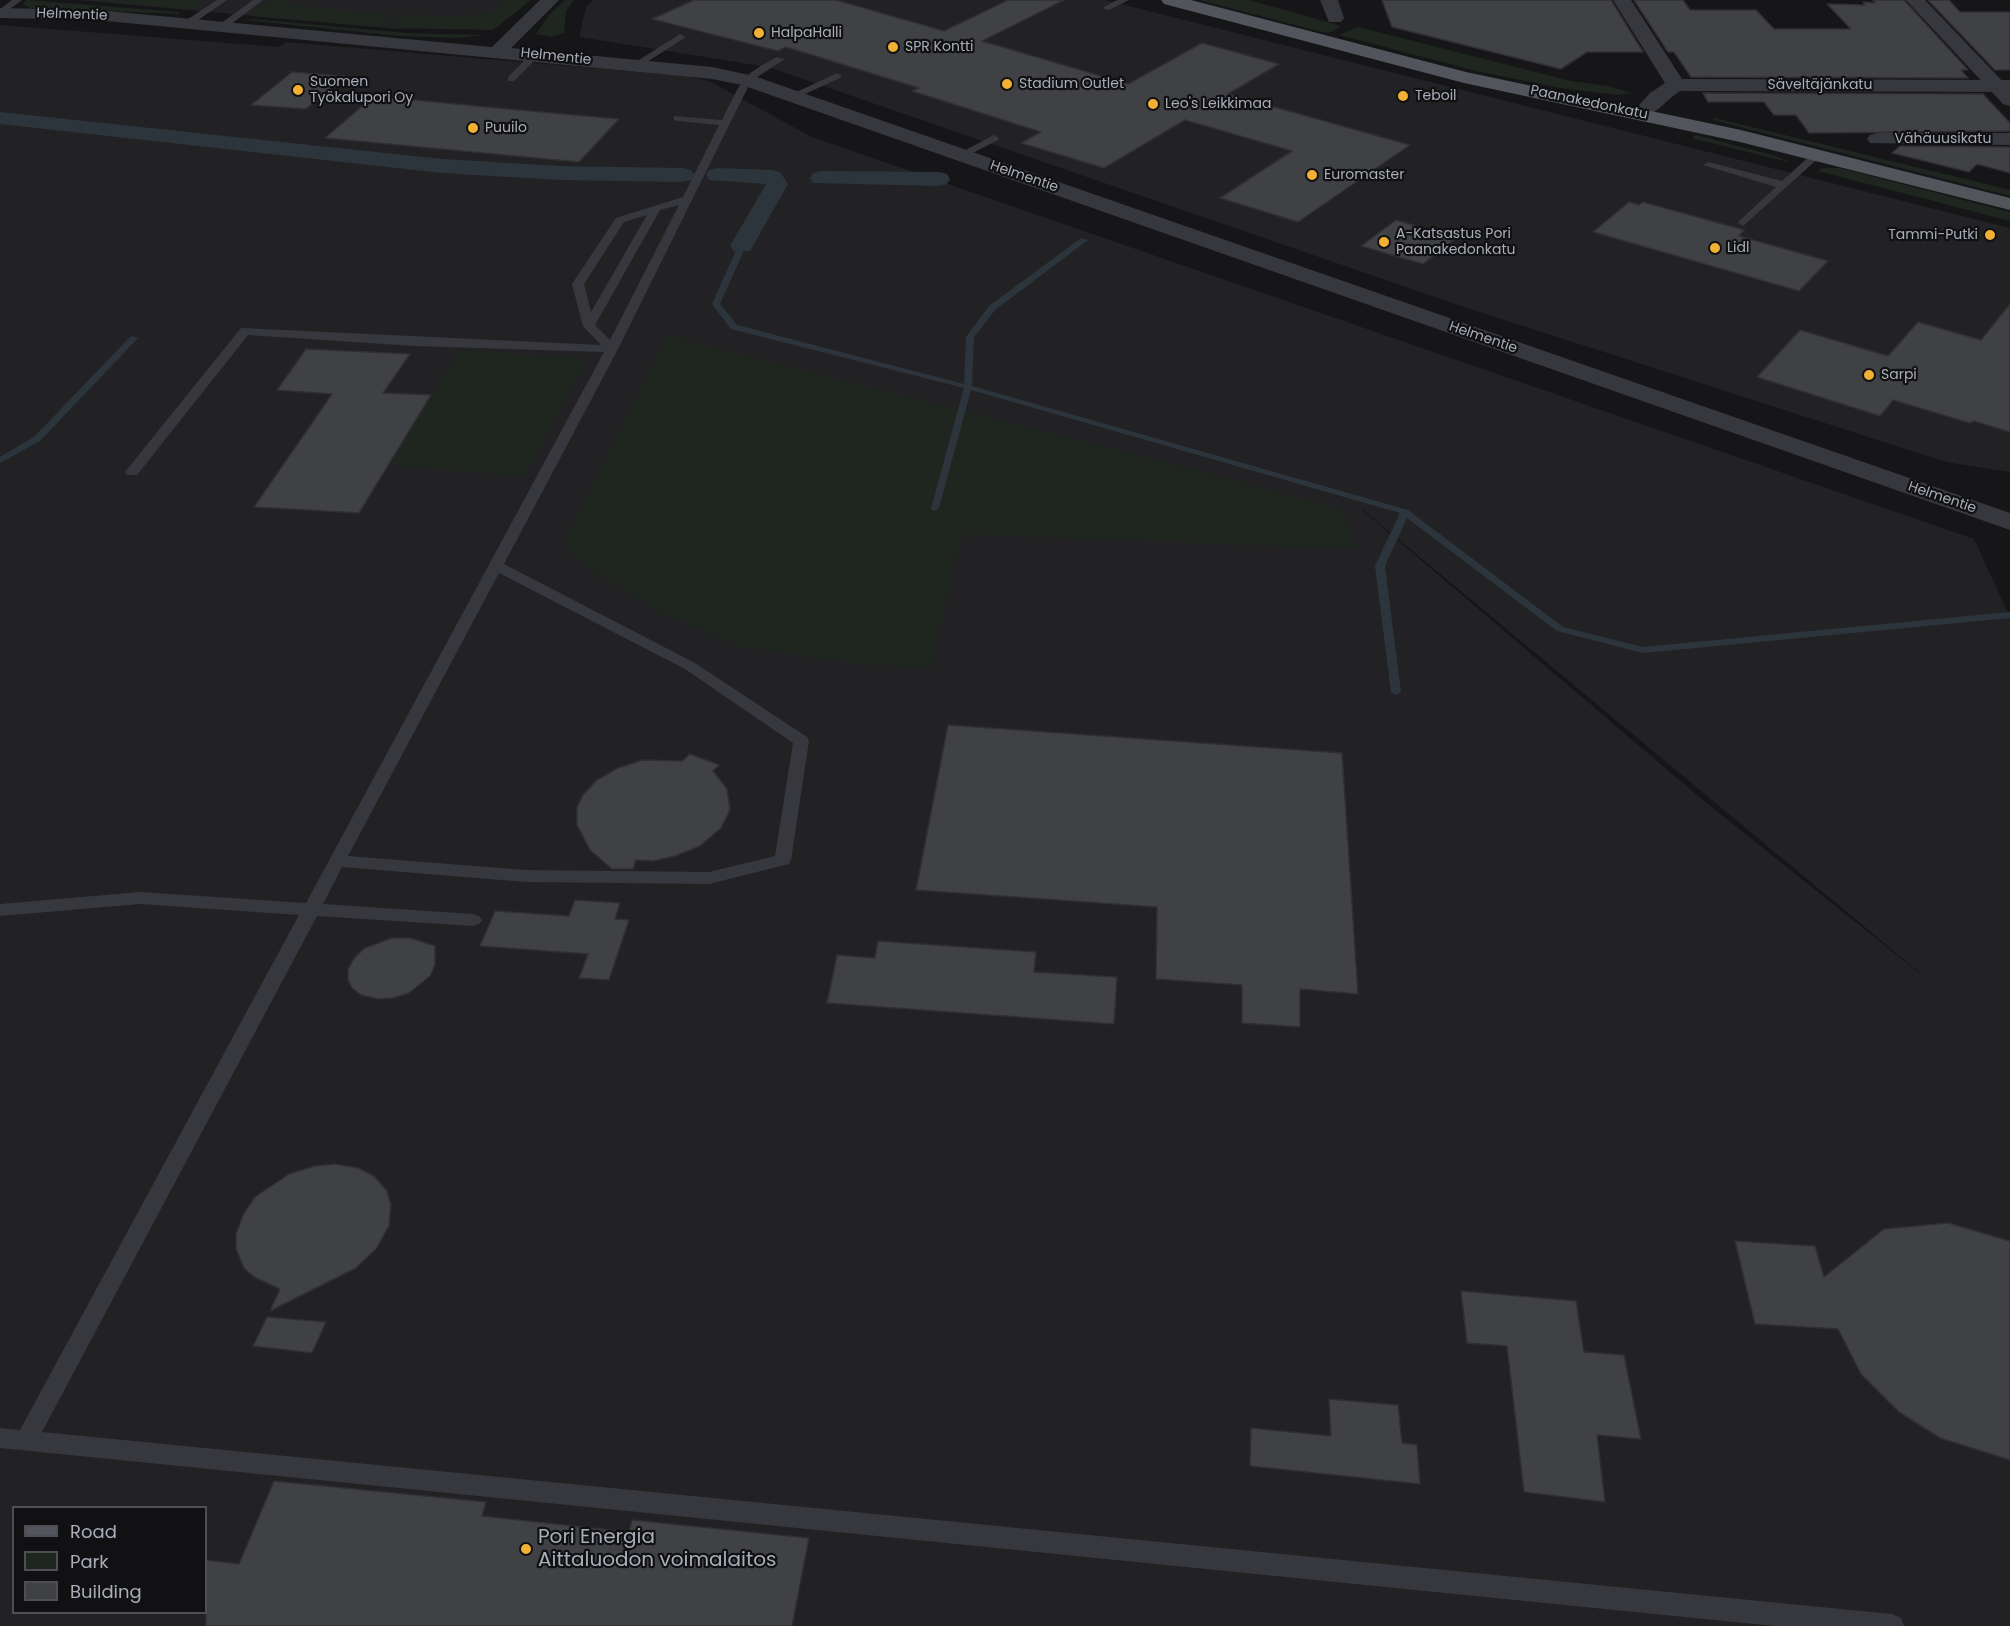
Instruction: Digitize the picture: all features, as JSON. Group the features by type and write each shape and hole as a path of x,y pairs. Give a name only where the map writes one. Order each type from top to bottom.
{"main road":[{"name":"Paanakedonkatu","path":"1170,0 1464,77 1817,154 2010,204"}],"street":[{"path":"498,51 550,0"},
{"path":"1329,0 1335,18"},
{"path":"1622,0 1676,85 1657,97 1641,114"},
{"path":"1915,0 2003,86 2010,100"},
{"name":"Helmentie","path":"0,13 96,15 223,26 636,65 711,73 747,80 2010,522"},
{"name":"Säveltäjänkatu","path":"1676,85 2003,86"},
{"name":"Vähäuusikatu","path":"1876,139 2010,139"}],"lane":[{"path":"0,13 18,0"},
{"path":"188,23 223,0"},
{"path":"223,26 259,0"},
{"path":"1106,8 1125,0"},
{"path":"636,65 680,37"},
{"path":"511,79 535,55"},
{"path":"25,1442 612,349 747,80 755,72 780,59"},
{"path":"793,96 837,76"},
{"path":"678,118 727,123"},
{"path":"961,155 994,138"},
{"path":"1743,223 1817,154"},
{"path":"1708,165 1783,185"},
{"path":"612,349 589,326 578,284 594,256 620,220 687,199"},
{"path":"589,326 656,208"},
{"path":"132,472 245,331 612,349"},
{"path":"337,861 526,876 709,878 783,860 801,741 690,666 496,566"},
{"path":"0,910 140,898 473,920"},
{"path":"0,1438 1892,1626"}],"shaded area":[{"path":"78,0 514,0 489,16 398,29"},
{"path":"593,0 1105,0 2010,228 2010,472 1946,462 1461,306 768,67 579,37 586,7"},
{"path":"0,25 279,47 286,42 686,76 709,81 812,137 1974,539 2010,617 2010,1626 0,1626","holes":["1362,509 1943,992 1698,796"]}],"green space":[{"path":"26,0 179,12 179,14 30,8 23,4"},
{"path":"84,0 200,0 201,2 192,9"},
{"path":"506,0 531,0 493,30 389,28 404,14 470,16 495,8"},
{"path":"565,0 574,0 566,11 564,33 552,37 536,34 551,13"},
{"path":"1199,0 1249,0 1341,26 1326,33"},
{"path":"291,1 287,5 394,15 379,27 251,16 269,2"},
{"path":"245,20 406,33 482,35 457,38 400,36"},
{"path":"1358,27 1571,81 1608,86 1631,93 1617,95 1560,88 1476,71 1339,35"},
{"path":"1715,118 2010,190 2010,196 1713,120"},
{"path":"1696,135 1776,156 1792,163 1692,138"},
{"path":"1823,168 1840,168 2010,212 2010,221 1818,171"},
{"path":"668,335 1341,508 1357,549 962,534 930,669 853,663 741,647 664,614 576,560 563,545"},
{"path":"460,350 580,358 583,367 526,474 515,476 388,465"}],"building":[{"path":"694,0 836,0 944,31 1008,0 1064,0 982,41 1128,84 1202,43 1279,64 1228,94 1410,145 1298,222 1220,198 1292,151 1185,120 1104,168 1021,143 1041,132 912,91 919,88 786,47 778,51 652,19"},
{"path":"1382,0 1611,0 1643,52 1587,52 1561,69 1392,27"},
{"path":"1634,0 1683,0 1690,10 1756,10 1774,29 1851,29 1827,4 1865,5 1863,2 1875,3 1873,0 1904,0 1968,70 1961,70 1968,78 1691,77 1674,52 1668,52"},
{"path":"1928,0 1949,0 1960,12 2010,12 2010,70 1995,70"},
{"name":"Suomen Työkalupori Oy","path":"292,72 345,76 306,109 251,105"},
{"path":"1703,93 1983,94 2010,123 2010,131 1809,133 1796,115 1774,115 1764,102 1708,102"},
{"name":"Puuilo","path":"374,96 619,119 579,162 325,138"},
{"path":"1900,146 2010,147 2010,173 1977,164 1969,172 1892,153"},
{"name":"Lidl","path":"1629,202 1639,205 1643,202 1744,230 1739,236 1828,261 1799,291 1593,232"},
{"path":"1396,220 1456,238 1423,264 1361,246"},
{"name":"Sarpi","path":"2010,304 2010,432 1974,421 1970,423 1893,400 1880,416 1757,377 1800,330 1888,356 1918,322 1981,340"},
{"path":"306,349 410,354 383,393 431,395 359,513 254,507 332,394 277,390"},
{"path":"948,725 1342,753 1358,994 1300,989 1300,1027 1242,1023 1242,985 1156,979 1157,907 916,890"},
{"path":"690,754 719,765 713,771 727,789 730,810 721,828 700,846 675,856 653,861 636,860 633,869 612,869 590,850 577,825 577,807 583,795 597,780 618,768 643,760 682,761"},
{"path":"575,900 620,903 615,919 629,920 609,980 579,978 588,954 480,946 495,911 569,916"},
{"path":"392,938 410,938 435,946 435,965 430,976 409,993 393,998 378,999 361,995 352,988 348,980 348,969 355,957 365,948"},
{"path":"878,941 1036,952 1034,972 1117,977 1114,1024 827,1003 837,955 875,958"},
{"path":"335,1164 358,1168 374,1176 387,1191 391,1205 389,1226 376,1249 356,1268 270,1311 280,1289 254,1277 244,1268 236,1249 236,1234 244,1213 255,1197 289,1174 315,1166"},
{"path":"1948,1223 2010,1241 2010,1460 1940,1438 1899,1412 1861,1374 1838,1329 1755,1324 1735,1241 1815,1246 1824,1277 1884,1229"},
{"path":"1461,1291 1576,1301 1584,1352 1624,1355 1641,1439 1597,1435 1605,1502 1524,1492 1507,1346 1467,1343"},
{"path":"267,1317 326,1322 312,1353 253,1346"},
{"path":"1329,1399 1398,1405 1402,1443 1417,1445 1420,1484 1250,1466 1251,1428 1331,1436"},
{"name":"Pori Energia Aittaluodon voimalaitos","path":"274,1481 486,1502 482,1516 629,1532 632,1520 809,1538 792,1626 206,1626 207,1560 239,1564"}],"waterway":[{"path":"0,118 442,166 560,173 683,175"},
{"path":"717,175 772,177 777,184 742,246"},
{"path":"821,178 939,179"},
{"path":"968,387 970,337 992,308 1084,240"},
{"path":"742,246 716,304 734,327 968,387"},
{"path":"0,460 37,439 134,338"},
{"path":"935,508 968,387"},
{"path":"968,387 1405,512"},
{"path":"1396,692 1380,566 1405,512"},
{"path":"1405,512 1560,629 1643,650 2010,615"}],"place":[{"name":"HalpaHalli","path":"759,33"},
{"name":"SPR Kontti","path":"893,47"},
{"name":"Stadium Outlet","path":"1007,84"},
{"name":"Suomen Työkalupori Oy","path":"298,90"},
{"name":"Teboil","path":"1403,96"},
{"name":"Leo's Leikkimaa","path":"1153,104"},
{"name":"Puuilo","path":"473,128"},
{"name":"Euromaster","path":"1312,175"},
{"name":"Tammi-Putki","path":"1990,235"},
{"name":"A-Katsastus Pori Paanakedonkatu","path":"1384,242"},
{"name":"Lidl","path":"1715,248"},
{"name":"Sarpi","path":"1869,375"},
{"name":"Pori Energia Aittaluodon voimalaitos","path":"526,1549"}]}
